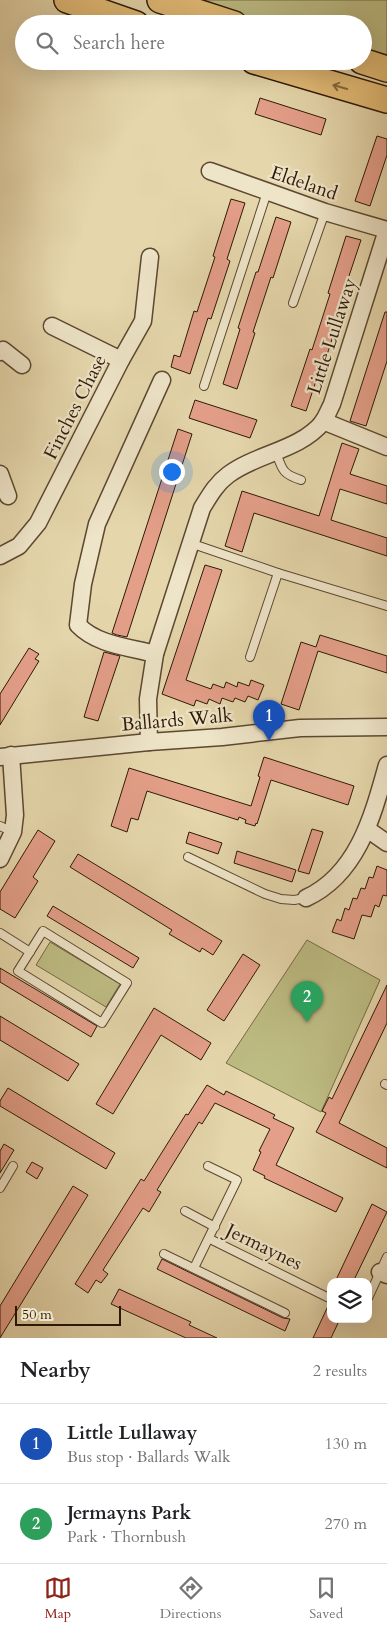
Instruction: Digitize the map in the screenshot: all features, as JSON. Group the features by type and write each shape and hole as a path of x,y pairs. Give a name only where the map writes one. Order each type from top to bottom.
{"main road":[{"path":"67,0 110,15"},
{"path":"160,0 206,15"},
{"path":"372,64 387,68"},
{"path":"285,70 387,100"}],"street":[{"name":"Eldeland","path":"210,171 325,212 387,230"},
{"name":"Little Lullaway","path":"149,742 148,699 154,654 202,508 214,487 230,473 296,442 323,421 332,404 387,230"},
{"name":"Finches Chase","path":"0,556 19,546 38,523 121,360 143,321 150,257"},
{"path":"52,326 121,360"},
{"path":"0,352 4,350 22,365"},
{"path":"154,654 98,640 78,625 83,584 97,524 162,380"},
{"path":"323,421 387,447"},
{"path":"0,474 8,496"},
{"name":"Ballards Walk","path":"5,756 222,737 300,728 387,727"},
{"path":"0,859 7,829 15,815 14,791 5,756"},
{"path":"306,898 332,882 354,855 367,829 387,765"},
{"path":"367,829 387,843"}],"lane":[{"path":"204,386 267,192"},
{"path":"293,303 325,212"},
{"path":"276,452 284,472 288,476 301,480"},
{"path":"190,543 278,573 387,606"},
{"path":"250,657 278,573"},
{"path":"188,857 265,894 281,899 294,900 306,898"},
{"path":"43,932 127,983 102,1023 18,971 30,952 43,932"},
{"path":"0,933 30,952"},
{"path":"0,1188 13,1166"},
{"name":"Jermaynes","path":"194,1268 238,1180 208,1166"},
{"name":"Jermaynes","path":"185,1211 215,1227"},
{"name":"Jermaynes","path":"210,1239 327,1297"},
{"path":"164,1254 285,1313"},
{"path":"372,1292 385,1268"}],"shaded area":[{"path":"188,0 387,0 387,56 372,52 372,15 240,15"},
{"path":"307,940 380,980 321,1112 226,1063"},
{"path":"50,942 120,984 106,1007 36,965"}],"building":[{"path":"260,98 326,119 321,135 255,114"},
{"path":"377,136 387,139 387,155 370,206 355,201"},
{"path":"231,199 245,203 227,259 230,261 211,319 208,318 190,374 171,367 174,355 180,357 194,311 197,312"},
{"path":"276,217 291,222 253,332 255,333 237,389 223,384 240,329 238,328"},
{"path":"346,236 361,240 342,297 345,298 327,355 325,354 306,411 291,406 310,349 312,350"},
{"path":"385,312 387,312 387,361 366,426 350,421"},
{"path":"195,400 257,420 250,438 189,418"},
{"path":"178,429 192,434 127,637 117,635 112,633"},
{"path":"342,443 359,449 350,474 387,486 387,504 340,489 331,520 387,538 387,556 254,513 242,552 225,546 242,491 319,516"},
{"path":"205,565 222,570 186,680 211,689 213,684 224,688 226,682 237,687 238,682 249,686 251,680 264,685 258,700 248,696 245,702 235,698 233,702 222,698 220,704 209,699 207,704 196,700 194,706 162,694"},
{"path":"320,635 387,656 387,673 318,651 299,710 281,704 301,642 316,647"},
{"path":"29,648 39,654 35,659 39,661 0,725 0,694"},
{"path":"104,652 120,656 98,721 84,717"},
{"path":"264,757 354,786 348,805 271,780 255,826 245,823 246,820 239,817 238,820 147,791 138,820 131,818 127,832 111,826 129,768 251,806"},
{"path":"312,829 323,832 309,874 298,871"},
{"path":"38,830 55,841 33,877 38,881 15,918 0,909 0,892"},
{"path":"189,832 222,843 218,854 186,843"},
{"path":"237,851 296,870 292,882 234,863"},
{"path":"78,854 222,941 213,955 202,948 200,952 169,934 172,930 70,867"},
{"path":"377,866 387,870 387,896 383,895 379,907 375,905 371,917 362,915 354,939 332,932 337,919 341,921 345,908 349,910 353,898 357,899 361,888 365,889 369,877 373,878"},
{"path":"53,906 139,958 133,968 47,916"},
{"path":"243,954 260,965 224,1021 207,1010"},
{"path":"0,968 97,1026 91,1037 0,982"},
{"path":"387,985 387,1023 339,1123 387,1148 387,1168 316,1132 326,1113 322,1111 329,1097 332,1099"},
{"path":"154,1008 211,1043 201,1060 161,1035 113,1114 96,1104"},
{"path":"0,1016 79,1064 68,1081 0,1040"},
{"path":"207,1085 224,1095 226,1091 275,1115 273,1118 294,1128 276,1165 343,1198 336,1212 264,1178 265,1176 253,1170 261,1152 259,1151 270,1129 215,1103 202,1124 199,1122 157,1190 161,1192 149,1212 143,1208 103,1270 108,1274 101,1283 96,1280 88,1293 75,1284 141,1179 144,1181 186,1114 188,1115"},
{"path":"8,1088 115,1153 106,1169 0,1106 0,1101"},
{"path":"4,1144 14,1150 0,1173 0,1151"},
{"path":"32,1162 43,1168 37,1179 26,1172"},
{"path":"73,1186 88,1195 0,1338 0,1306"},
{"path":"372,1204 387,1212 355,1278 337,1278"},
{"path":"162,1259 283,1318 290,1319 285,1331 157,1269"},
{"path":"119,1289 191,1322 189,1325 217,1338 186,1338 111,1304"},
{"path":"327,1308 327,1323 338,1323 331,1338 313,1338"}],"place":[{"name":"Little Lullaway","path":"269,741"},
{"name":"Jermayns Park","path":"307,1022"}]}
